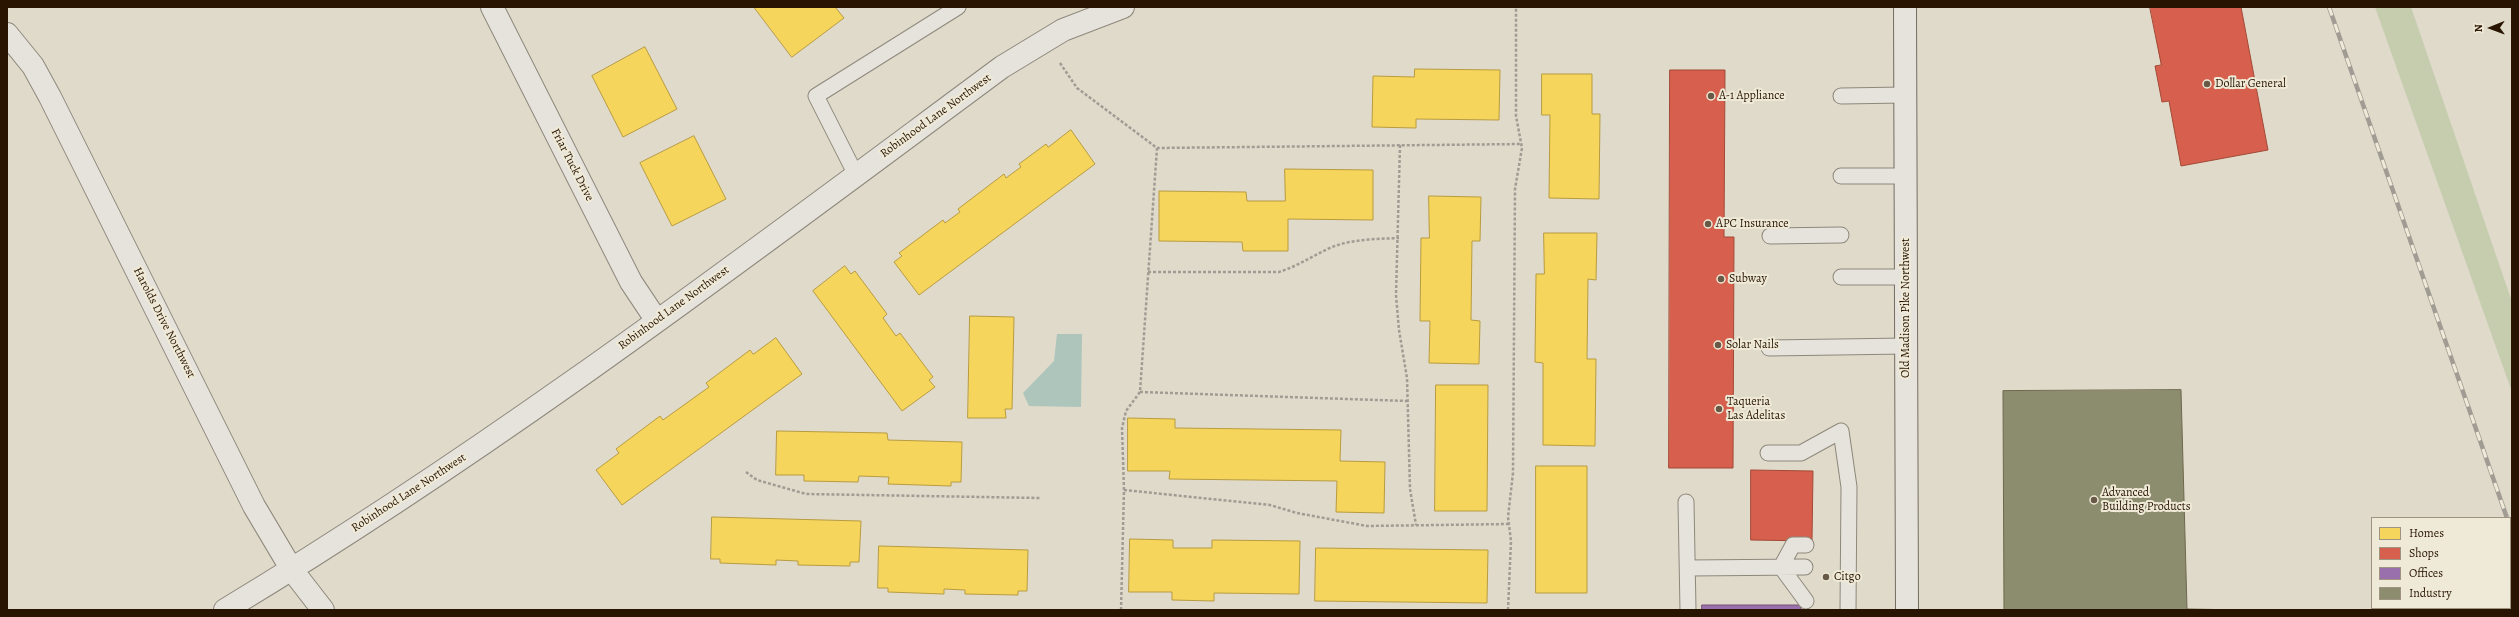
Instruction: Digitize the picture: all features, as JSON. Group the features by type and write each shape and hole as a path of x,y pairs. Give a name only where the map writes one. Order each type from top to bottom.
{"street":[{"name":"Friar Tuck Drive","path":"492,7 631,282 657,321"},
{"name":"Robinhood Lane Northwest","path":"225,610 292,570 499,434 657,321 1002,67 1045,40 1081,22 1123,7"},
{"name":"Old Madison Pike Northwest","path":"1905,7 1907,610"},
{"name":"Harolds Drive Northwest","path":"7,34 33,66 50,97 254,506 292,570 323,610"}],"lane":[{"path":"856,175 816,96 958,7"},
{"path":"1841,96 1905,95"},
{"path":"1841,176 1905,176"},
{"path":"1770,236 1841,235"},
{"path":"1842,277 1906,277"},
{"path":"1769,348 1906,346"},
{"path":"1768,453 1802,453 1841,431 1849,487 1843,545 1844,604"},
{"path":"1686,502 1688,610"},
{"path":"1781,567 1793,545 1806,545"},
{"path":"1781,567 1806,600"},
{"path":"1688,568 1805,567"}],"path":[{"path":"1508,610 1511,541 1509,524 1513,473 1514,189 1522,144 1516,116 1516,7"},
{"path":"1045,40 1077,88 1157,148 1522,144"},
{"path":"1400,145 1399,238 1396,302 1398,330 1406,365 1410,489 1416,525"},
{"path":"1121,610 1124,490 1123,420 1126,411 1140,392 1157,148"},
{"path":"1148,272 1279,272 1295,267 1340,245 1358,241 1399,238"},
{"path":"1140,392 1408,401"},
{"path":"746,472 757,480 806,494 1041,498"},
{"path":"1124,490 1270,505 1297,513 1358,525 1509,524"}],"shaded area":[{"path":"2375,7 2411,7 2512,302 2512,392"},
{"path":"1057,334 1082,334 1081,407 1029,406 1023,393 1054,361"}],"building: Homes":[{"path":"754,7 835,7 844,18 792,57"},
{"path":"645,47 677,109 623,137 592,76"},
{"path":"1415,69 1500,70 1499,120 1416,119 1416,128 1372,127 1373,76 1414,77"},
{"path":"1542,74 1592,74 1592,114 1600,114 1599,199 1549,198 1550,115 1542,115"},
{"path":"1071,130 1095,164 919,295 894,262 902,256 899,253 943,220 945,223 960,212 958,209 1004,174 1006,178 1021,167 1019,164 1046,144 1048,147"},
{"path":"694,136 726,199 672,226 640,163"},
{"path":"1285,169 1373,170 1373,220 1288,219 1288,251 1243,251 1242,242 1159,241 1159,191 1246,192 1247,201 1285,201"},
{"path":"1429,196 1481,197 1480,241 1472,241 1471,320 1480,321 1479,364 1429,363 1430,321 1420,321 1421,238 1429,238"},
{"path":"1544,233 1597,233 1596,280 1588,279 1587,359 1596,359 1595,446 1543,445 1543,363 1535,362 1536,274 1544,274"},
{"path":"845,266 851,274 855,271 887,314 883,318 896,336 900,333 933,377 929,380 935,387 902,411 813,291"},
{"path":"970,316 1014,317 1012,409 1005,409 1006,418 968,418"},
{"path":"776,338 802,374 622,505 596,470 619,453 616,449 660,416 663,420 709,387 706,383 750,350 753,354"},
{"path":"1436,385 1488,385 1487,511 1435,511"},
{"path":"1128,418 1175,419 1175,428 1341,430 1340,461 1385,462 1384,513 1336,512 1337,481 1169,479 1170,471 1128,471"},
{"path":"777,431 887,433 888,440 962,442 961,482 951,482 951,486 888,484 889,477 859,476 858,482 804,481 804,475 776,475"},
{"path":"1536,466 1587,466 1587,593 1536,593"},
{"path":"712,517 861,521 859,562 850,562 850,566 798,565 798,561 776,560 776,565 720,563 720,559 711,559"},
{"path":"1130,539 1173,540 1173,548 1212,548 1212,540 1300,541 1299,594 1214,593 1214,601 1172,600 1172,592 1129,592"},
{"path":"879,546 1028,550 1027,591 1018,591 1018,595 965,594 965,590 944,589 944,594 888,592 888,588 878,588"},
{"path":"1316,548 1488,550 1487,603 1315,601"}],"building: Shops":[{"name":"Dollar General","path":"2150,7 2241,7 2268,150 2181,166 2169,101 2162,102 2155,66 2161,65"},
{"path":"1670,70 1725,70 1724,237 1734,237 1733,468 1669,468"},
{"path":"1751,470 1813,471 1812,541 1751,540"}],"building: Offices":[{"path":"1702,605 1801,605 1801,610 1702,610"}],"building: Industry":[{"name":"Advanced Building Products","path":"2181,390 2187,609 2243,610 2004,610 2003,391"}],"railway":[{"path":"2329,7 2507,517"}],"place":[{"name":"Dollar General","path":"2207,84"},
{"name":"A-1 Appliance","path":"1711,96"},
{"name":"APC Insurance","path":"1708,224"},
{"name":"Subway","path":"1721,279"},
{"name":"Solar Nails","path":"1718,345"},
{"name":"Taqueria Las Adelitas","path":"1719,409"},
{"name":"Advanced Building Products","path":"2094,500"},
{"name":"Citgo","path":"1826,577"}]}
